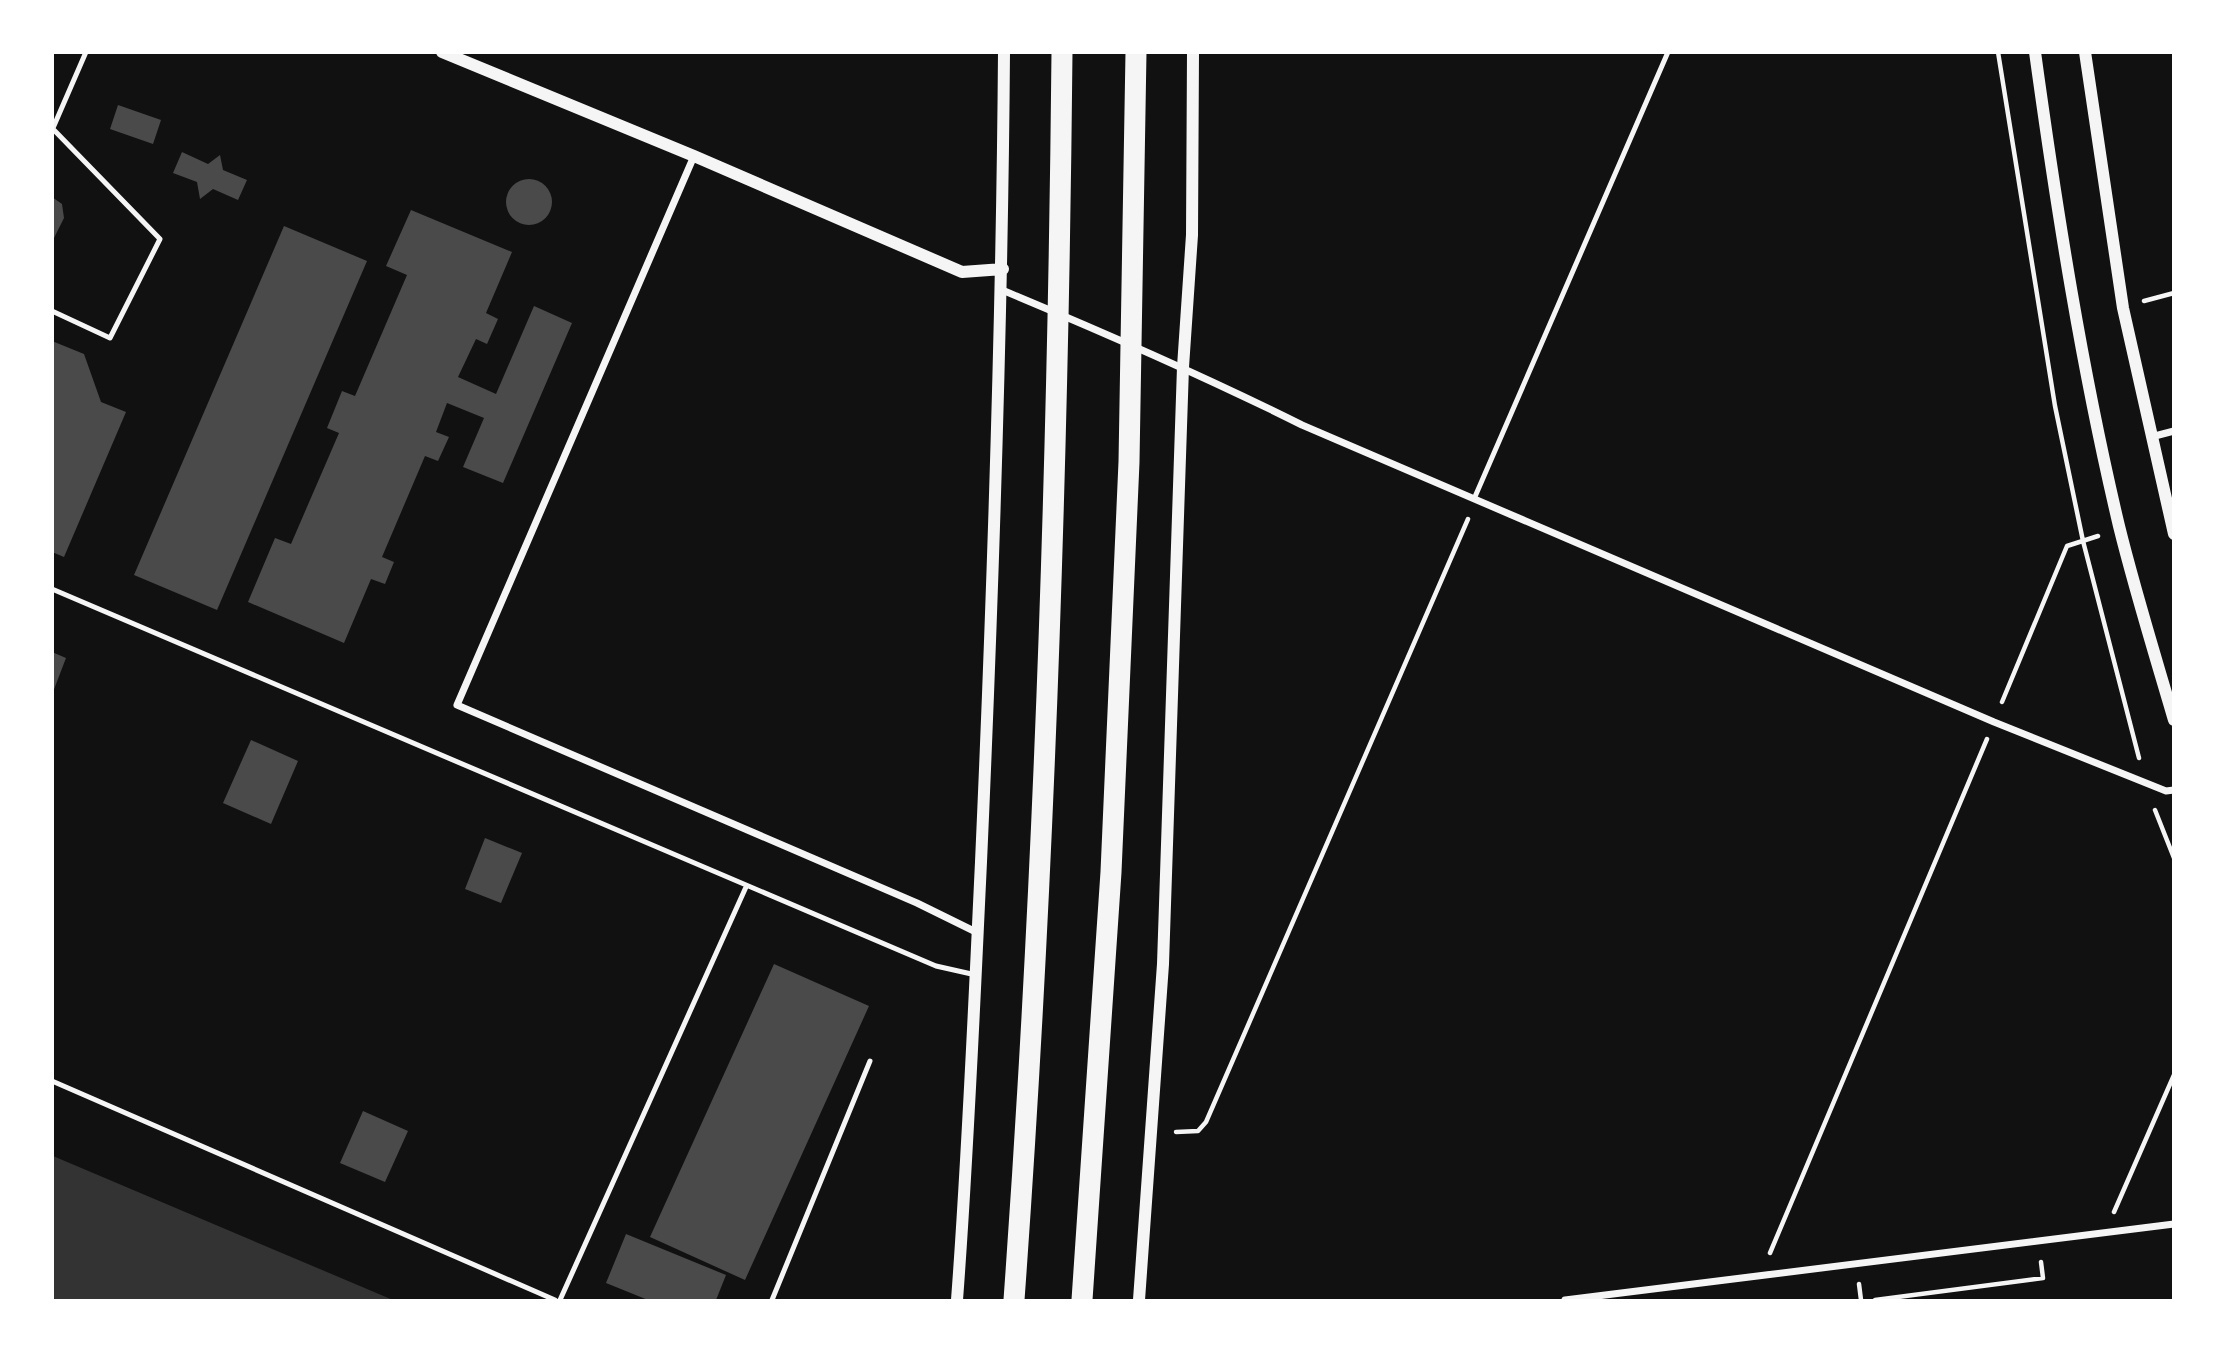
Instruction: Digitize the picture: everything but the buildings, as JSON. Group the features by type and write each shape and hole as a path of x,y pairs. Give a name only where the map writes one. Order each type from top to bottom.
{"highway":[{"path":"1014,1300 1040,878 1056,466 1062,52"},
{"path":"1082,1300 1111,872 1129,476 1136,52"}],"street":[{"path":"442,52 694,156 962,272 1003,269"},
{"path":"957,1300 976,975 993,596 1003,269 1004,52"},
{"path":"1139,1300 1163,964 1183,367 1192,235 1193,52"},
{"path":"2035,52 2064,260 2120,529 2174,720"},
{"path":"2085,52 2123,307 2150,437 2174,534"},
{"path":"694,156 457,705 904,898 978,933"},
{"path":"1002,290 1183,367 1215,386 1474,499 1994,722 2166,791 2174,790"},
{"path":"2150,437 2174,431"},
{"path":"1565,1300 2174,1224"}],"lane":[{"path":"52,311 110,338 160,239 53,128 86,52"},
{"path":"1474,499 1668,52"},
{"path":"52,589 936,967 976,975"},
{"path":"52,1081 558,1300 746,887"},
{"path":"772,1300 870,1061"}],"path":[{"path":"1998,52 2055,406 2082,541 2145,783 2174,858"},
{"path":"1768,1275 1770,1247 2067,546 2120,529"},
{"path":"1151,1132 1198,1130 1206,1122 1459,540"},
{"path":"2106,1232 2174,1075"},
{"path":"1875,1300 2043,1278 2039,1241"}],"shaded area":[{"path":"53,1156 393,1300 53,1300"}]}
